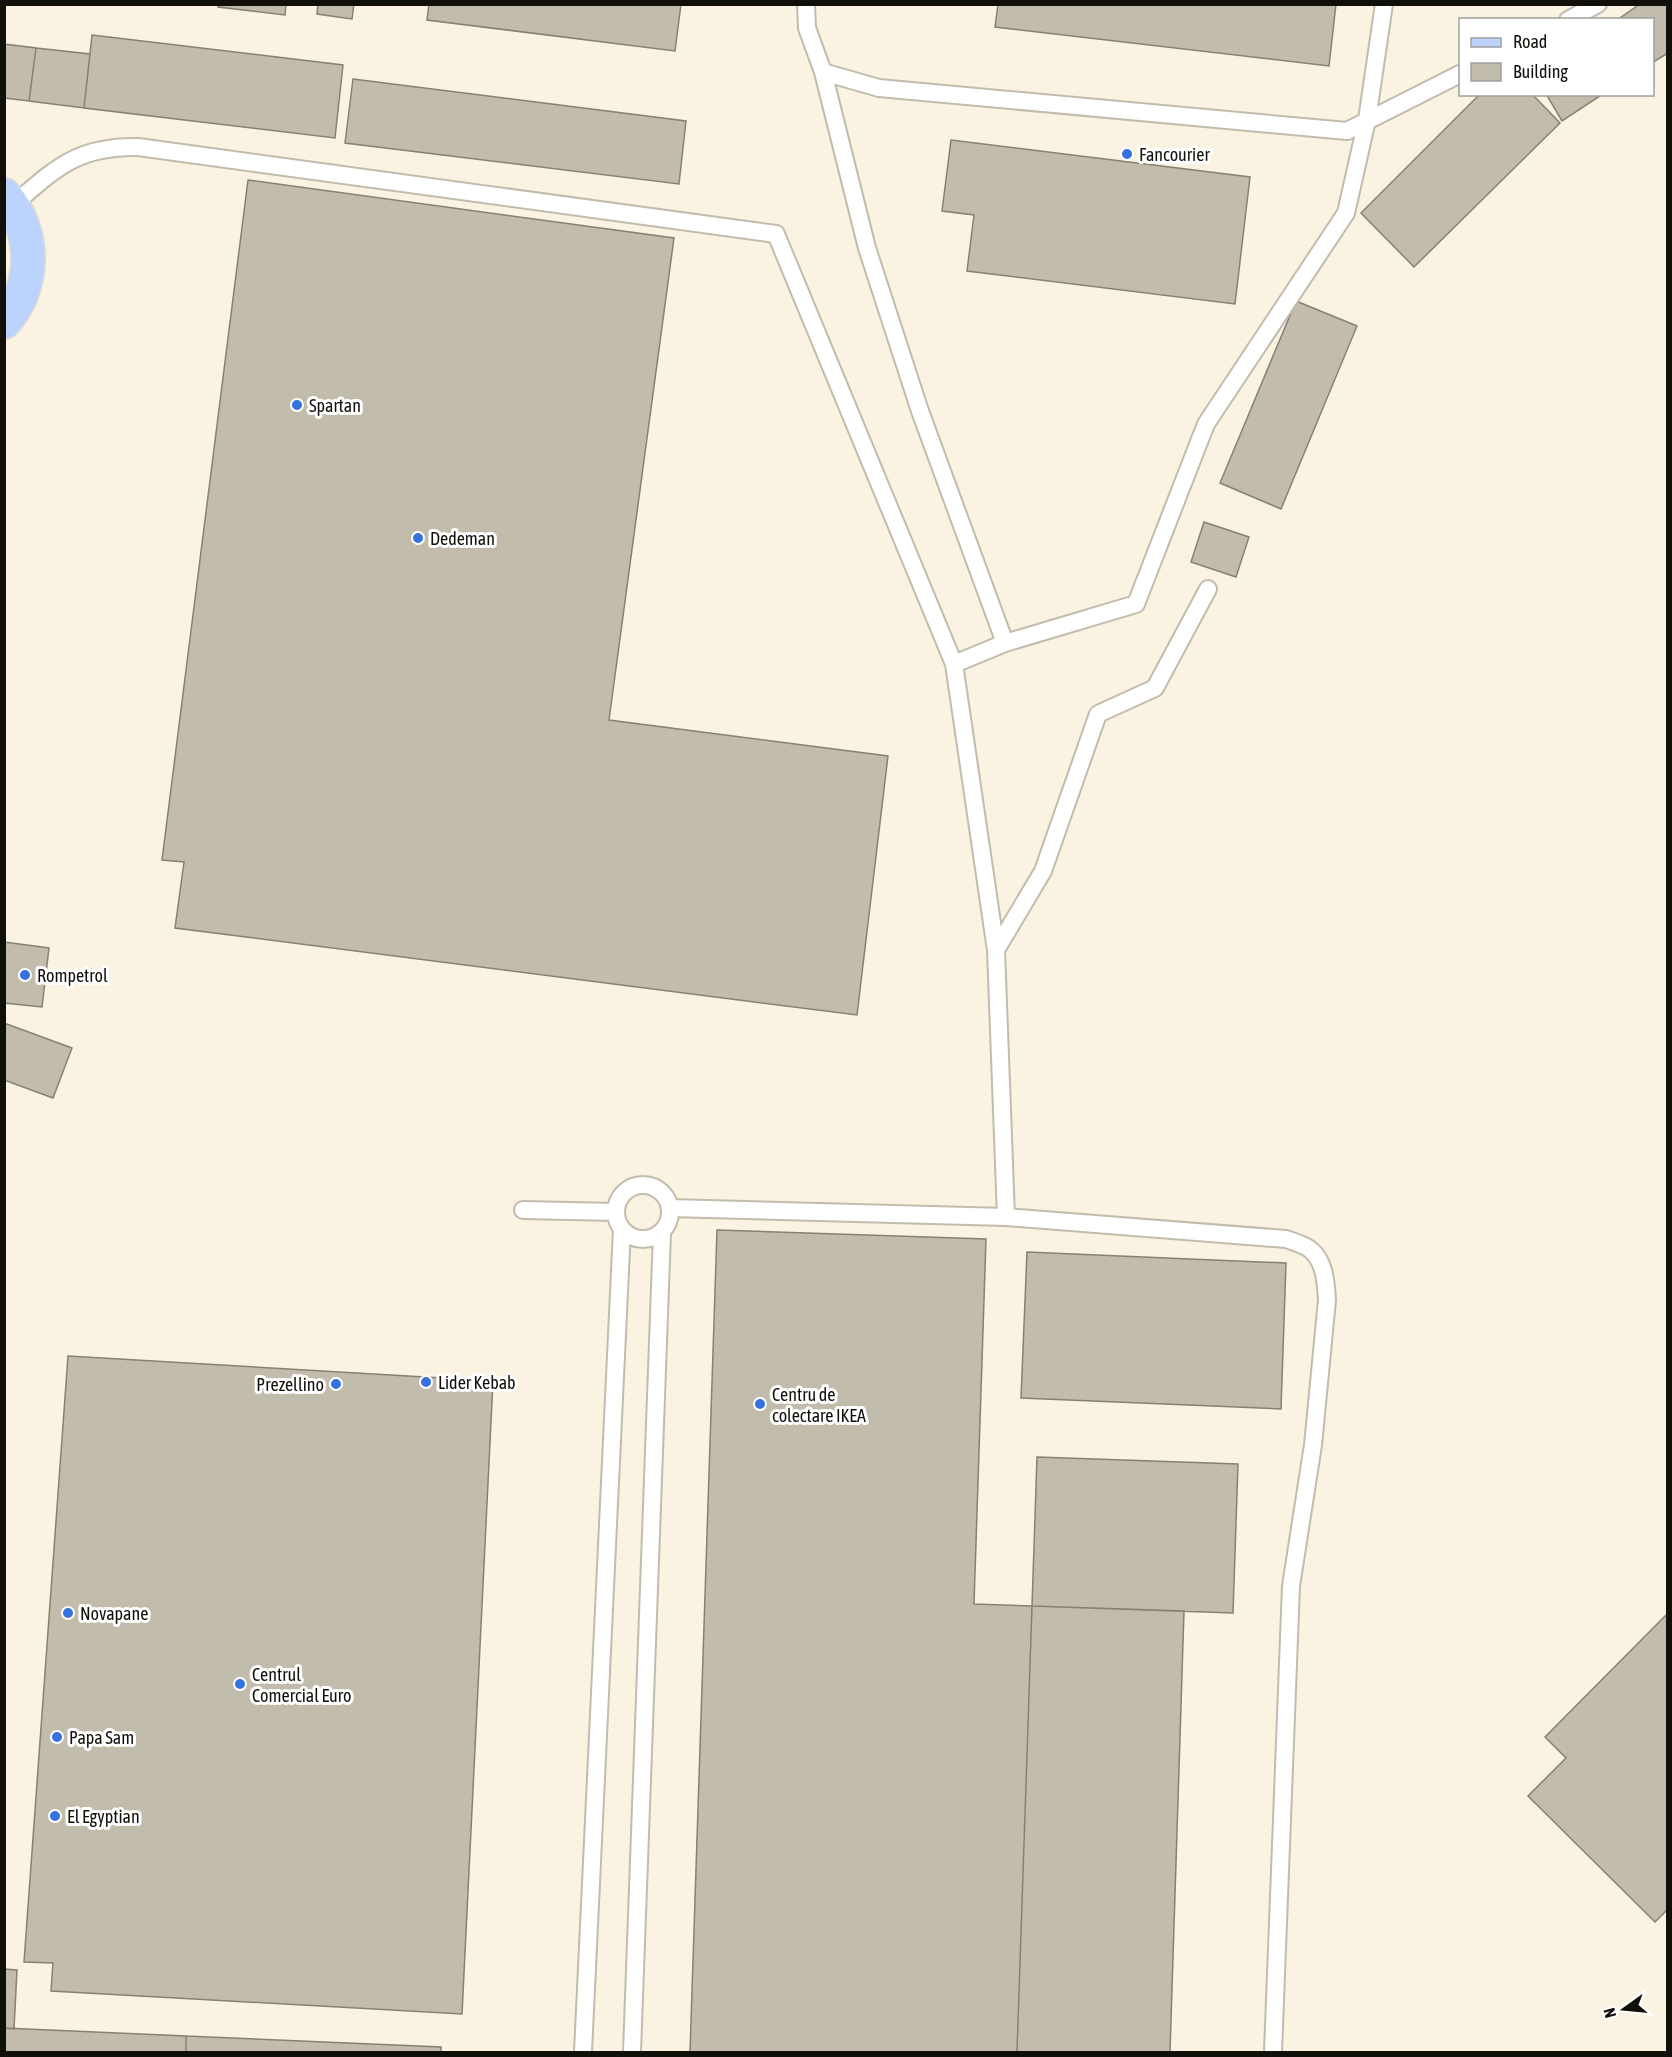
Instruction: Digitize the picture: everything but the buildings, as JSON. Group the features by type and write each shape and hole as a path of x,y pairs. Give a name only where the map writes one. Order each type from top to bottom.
{"main road":[{"path":"4,322 16,307 22,294 28,264 25,231 8,200"}],"lane":[{"path":"806,4 807,28 823,72 867,248 920,411 1005,643"},
{"path":"954,664 1005,643 1136,604 1206,424 1346,213 1367,120 1384,4"},
{"path":"1572,18 1598,4"},
{"path":"823,72 879,88 1347,131 1459,75"},
{"path":"8,200 73,158 114,148 138,147 776,234 954,664 996,950 1006,1217"},
{"path":"996,950 1043,871 1098,714 1155,688 1208,589"},
{"path":"583,2052 622,1229 616,1212 621,1196 628,1189 645,1185 662,1192 670,1208 668,1225 662,1233 645,1240 636,1239 622,1229"},
{"path":"670,1208 1006,1217 1286,1239 1312,1250 1321,1264 1326,1282 1327,1300 1313,1445 1291,1586 1273,2052"},
{"path":"524,1210 616,1212"},
{"path":"632,2052 662,1233"}],"place":[{"name":"Fancourier","path":"1127,154"},
{"name":"Spartan","path":"297,405"},
{"name":"Dedeman","path":"418,538"},
{"name":"Rompetrol","path":"25,975"},
{"name":"Lider Kebab","path":"426,1382"},
{"name":"Prezellino","path":"336,1384"},
{"name":"Centru de colectare IKEA","path":"760,1404"},
{"name":"Novapane","path":"68,1613"},
{"name":"Centrul Comercial Euro","path":"240,1684"},
{"name":"Papa Sam","path":"57,1737"},
{"name":"El Egyptian","path":"55,1816"}]}
